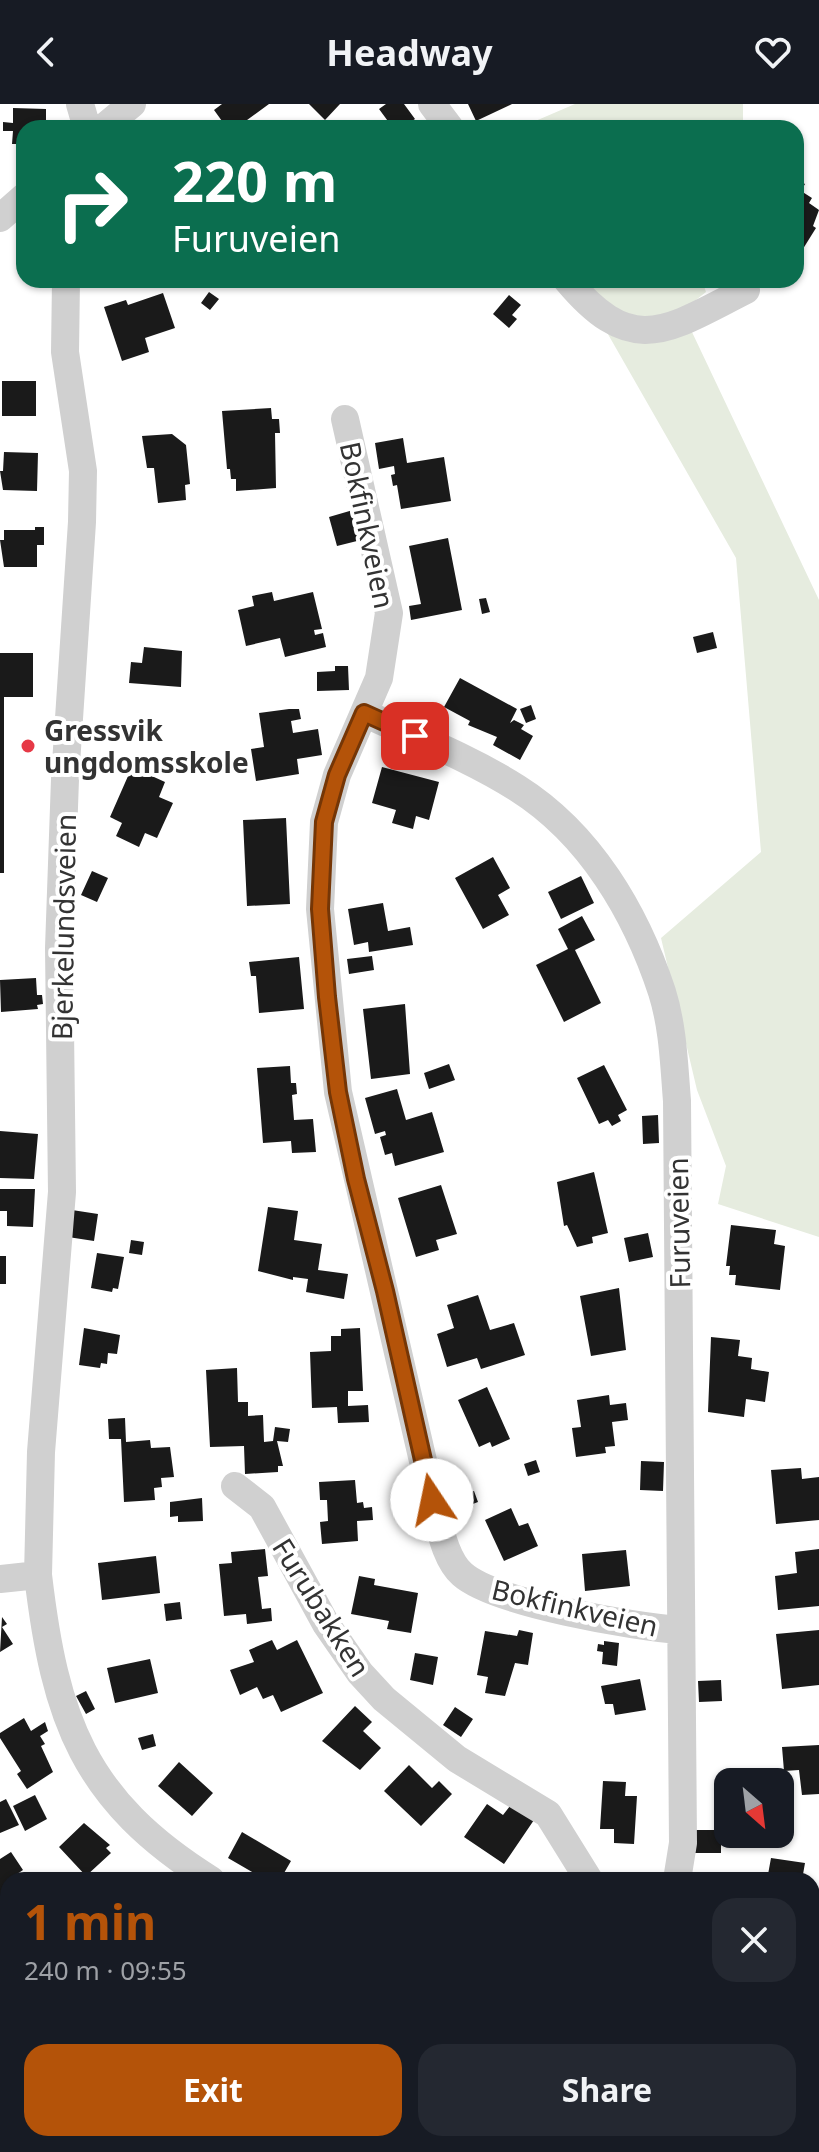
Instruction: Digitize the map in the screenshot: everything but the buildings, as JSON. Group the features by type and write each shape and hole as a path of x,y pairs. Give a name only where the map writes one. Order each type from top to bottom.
{"street":[{"path":"113,120 132,104"},
{"path":"0,218 16,204"},
{"name":"Bjerkelundsveien","path":"66,288 65,352 83,471 82,522 59,934 62,1192 41,1452 38,1575 61,1706 94,1776 109,1797 144,1831 178,1860 198,1872"},
{"path":"574,288 600,316 630,330 675,326 746,290"},
{"name":"Bokfinkveien","path":"345,419 389,613 379,678 337,775 324,822 320,909 327,997 338,1092 356,1179 385,1291 432,1500 448,1551 460,1573 503,1593 650,1628 681,1630"},
{"name":"Furuveien","path":"364,713 517,788 554,815 592,856 618,893 641,938 663,994 673,1041 677,1101 683,1843 678,1872"},
{"name":"Furubakken","path":"235,1486 262,1507 326,1624 360,1673 384,1699 457,1759 548,1814 584,1872"},
{"path":"0,1579 38,1575"}],"shaded area":[{"path":"575,104 743,104 743,120 538,120"},
{"path":"578,288 705,288 706,292 682,311 819,600 819,1237 718,1204 726,1166 697,1090 661,938 761,852 736,558 593,308"}],"place":[{"name":"Gressvik ungdomsskole","path":"28,746"}],"route":[{"path":"415,736 364,713 337,775 324,822 320,909 338,1092 432,1500"}]}
